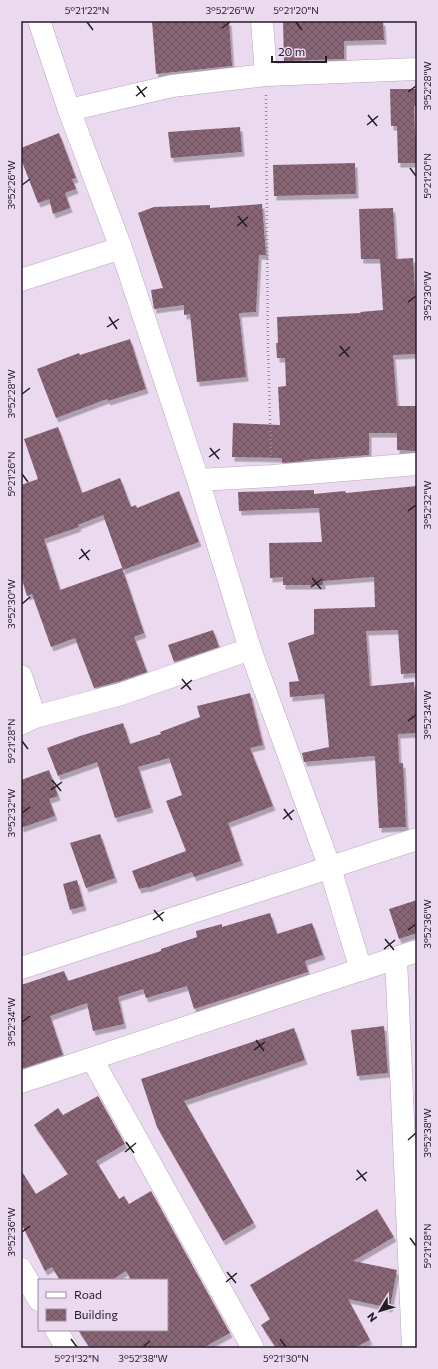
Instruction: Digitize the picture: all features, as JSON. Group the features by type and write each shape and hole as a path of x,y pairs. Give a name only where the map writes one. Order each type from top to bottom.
{"street":[{"path":"39,21 120,248 198,480 250,649 330,868 361,970"},
{"path":"51,58 55,21"},
{"path":"262,21 266,74"},
{"path":"70,110 172,86 266,74 417,69"},
{"path":"21,280 120,248"},
{"path":"198,480 272,476 417,464"},
{"path":"21,676 28,720 121,694 250,649"},
{"path":"21,968 417,839"},
{"path":"21,1082 417,951"},
{"path":"396,958 413,1348"},
{"path":"92,1059 253,1348"},
{"path":"21,1269 38,1298"},
{"path":"57,1331 67,1348"}],"path":[{"path":"266,74 268,348 272,476"}],"building":[{"path":"152,21 229,21 232,66 156,74"},
{"path":"283,21 383,21 384,40 344,41 344,59 284,61"},
{"path":"390,89 417,89 417,106 414,106 415,137 417,137 417,163 398,163 397,126 391,126"},
{"path":"240,127 242,152 171,158 168,132"},
{"path":"59,133 76,178 72,179 76,189 65,193 70,208 53,214 49,199 38,203 21,159 21,148"},
{"path":"355,163 356,194 274,196 273,165"},
{"path":"262,204 266,255 259,255 256,312 239,313 246,377 197,382 190,314 184,315 184,305 154,309 151,290 163,288 138,213 154,207 210,205 210,208"},
{"path":"393,208 396,259 413,258 416,309 417,308 417,354 393,355 397,406 417,406 417,451 397,450 397,433 369,433 369,455 282,463 282,458 232,457 233,423 280,425 278,387 286,386 285,358 277,358 277,317 361,313 360,312 383,310 380,259 361,259 359,209"},
{"path":"130,339 146,389 108,401 107,399 56,418 37,369 79,353 80,355"},
{"path":"58,427 82,493 120,478 131,507 136,505 137,508 179,491 199,542 123,570 103,515 78,525 79,527 44,539 60,590 122,568 144,633 134,637 147,672 94,688 75,638 51,647 32,594 27,596 21,576 21,485 38,479 24,439"},
{"path":"417,486 417,673 401,674 398,630 366,631 370,686 414,682 417,717 417,733 398,734 399,763 403,763 406,827 379,828 375,757 304,762 302,753 329,747 324,694 290,697 289,682 299,681 288,643 314,634 314,609 375,607 374,577 323,581 323,585 283,585 283,577 270,578 269,543 322,542 319,508 239,511 238,492 314,490 314,494 345,491 346,493"},
{"path":"213,630 219,647 174,662 168,645"},
{"path":"250,693 263,745 250,748 273,806 228,823 241,861 194,877 192,872 147,888 139,889 132,871 186,851 166,801 182,795 169,758 138,767 151,808 115,818 97,762 58,776 47,748 123,723 130,744 161,734 160,732 200,717 197,706"},
{"path":"49,770 58,796 49,799 55,816 21,828 21,780"},
{"path":"100,834 115,878 86,888 70,843"},
{"path":"77,880 84,906 70,910 63,884"},
{"path":"417,900 417,933 399,939 389,909"},
{"path":"270,913 277,934 312,923 323,955 305,961 308,972 194,1009 187,986 146,998 143,989 118,997 124,1024 93,1031 87,1003 50,1016 63,1055 21,1069 21,985 64,971 68,981 161,951 161,949 197,937 196,931 222,924 222,927"},
{"path":"384,1026 388,1073 357,1076 351,1030"},
{"path":"294,1028 305,1060 184,1101 254,1223 223,1241 157,1127 141,1079"},
{"path":"98,1096 125,1144 96,1161 119,1199 124,1196 129,1204 151,1191 230,1333 203,1348 90,1348 79,1331 168,1331 168,1279 130,1279 126,1271 114,1279 59,1279 52,1267 45,1271 21,1223 21,1170 36,1194 68,1174 34,1125 58,1108 63,1115"},
{"path":"377,1209 394,1237 353,1261 397,1270 390,1308 348,1299 370,1340 354,1348 276,1348 261,1325 270,1319 250,1285"}]}
